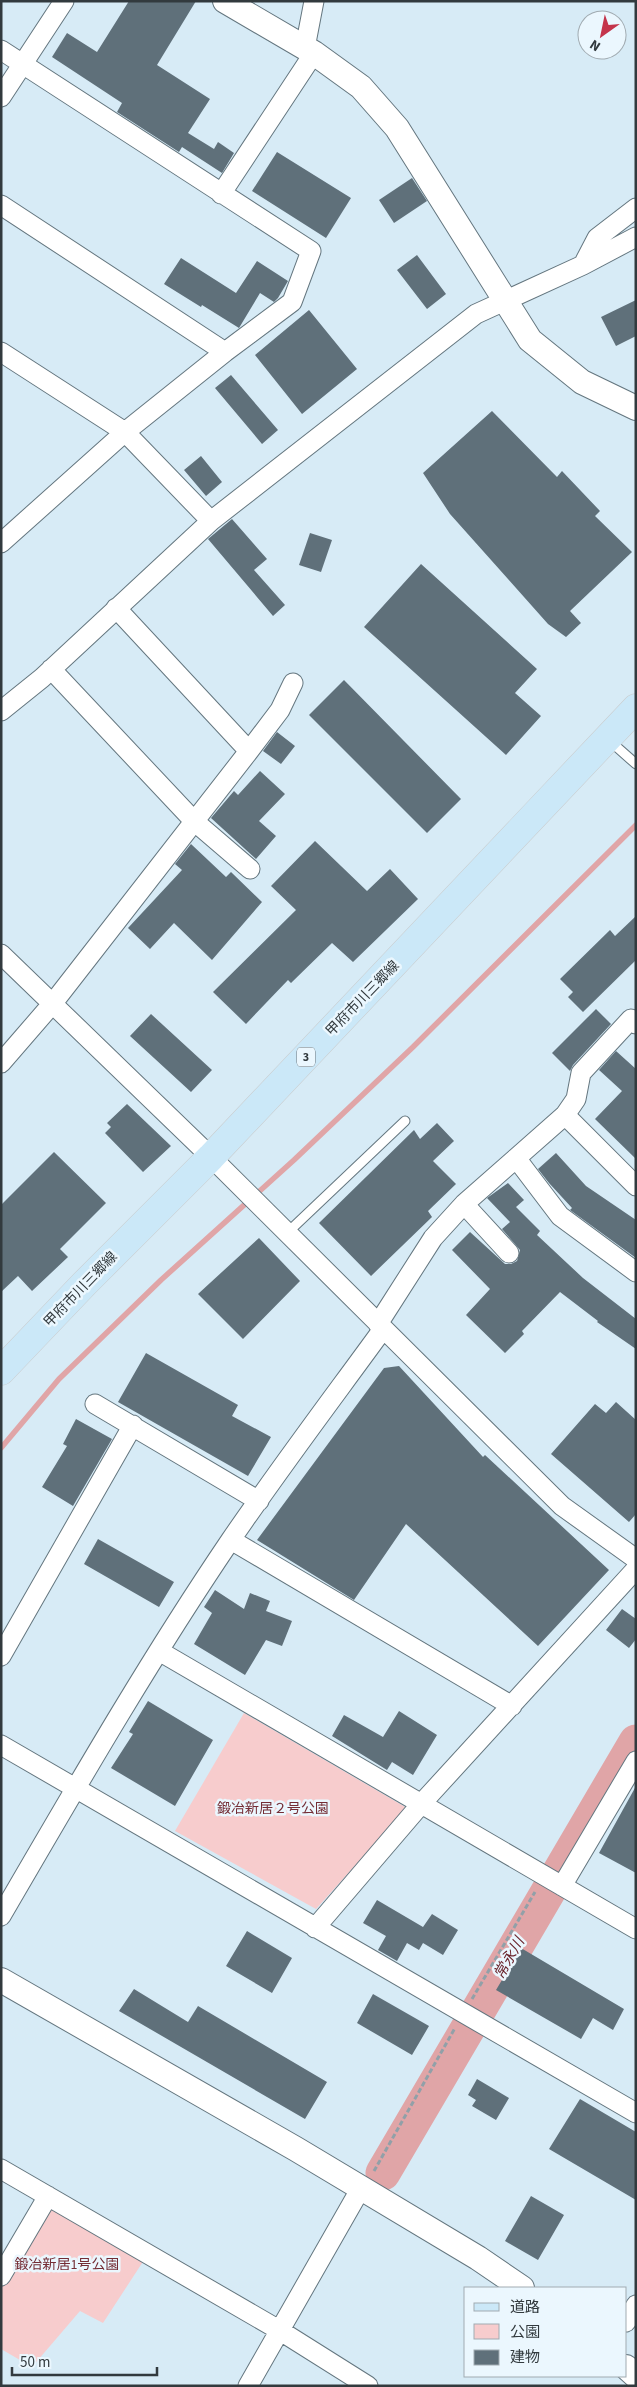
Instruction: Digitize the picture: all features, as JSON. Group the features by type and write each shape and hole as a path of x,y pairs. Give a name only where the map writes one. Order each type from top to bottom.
{"main road":[{"name":"甲府市川三郷線","path":"1,1371 84,1284 211,1157 636,708"}],"street":[{"path":"1,97 64,1"},
{"path":"225,1 310,51 361,87 397,128 530,340 582,382 636,408"},
{"path":"221,194 310,51 314,1"},
{"path":"1,50 311,251 292,302 225,352 125,432 1,543"},
{"path":"1,205 225,352"},
{"path":"582,265 597,238 636,208"},
{"path":"1,710 51,669 210,521 476,314 582,265 636,237"},
{"path":"1,352 125,432 210,521"},
{"path":"116,608 249,751"},
{"path":"51,669 194,821 250,869"},
{"path":"1,1063 53,1004 249,751 280,710 293,683"},
{"path":"1,954 211,1157 286,1234 562,1506 636,1559"},
{"path":"1,1916 159,1651 231,1540 380,1326 433,1238 464,1204 565,1115 576,1099 581,1073 631,1019 636,1024"},
{"path":"565,1115 636,1186"},
{"path":"516,1158 560,1216 636,1272"},
{"path":"464,1204 509,1253"},
{"path":"95,1404 259,1501"},
{"path":"1,1656 133,1425"},
{"path":"231,1540 512,1706"},
{"path":"315,1928 422,1803 636,1569"},
{"path":"159,1651 636,1929"},
{"path":"1,1745 636,2114"},
{"path":"555,1882 636,1761"},
{"path":"1,1980 361,2188 478,2258 521,2287"},
{"path":"1,2169 280,2330 368,2386"},
{"path":"248,2386 361,2188"},
{"path":"1,2276 48,2196"},
{"path":"627,2320 636,2305"}],"lane":[{"path":"608,738 636,764"},
{"path":"286,1234 405,1122"}],"green space":[{"name":"鍛冶新居２号公園","path":"244,1713 407,1808 316,1909 175,1831"},
{"name":"鍛冶新居1号公園","path":"48,2196 148,2254 103,2323 80,2311 32,2367 1,2349 1,2285"}],"building":[{"path":"129,1 196,1 157,65 210,99 188,133 214,149 218,142 234,153 222,173 182,147 179,152 117,112 122,103 52,57 67,33 97,52"},
{"path":"277,152 351,198 326,238 252,191"},
{"path":"412,178 427,201 394,223 379,200"},
{"path":"417,255 446,294 427,309 397,270"},
{"path":"181,258 236,293 257,261 288,281 274,302 260,293 239,328 164,284"},
{"path":"636,300 636,336 616,346 601,317"},
{"path":"309,310 357,369 302,414 255,355"},
{"path":"231,375 278,430 262,444 215,388"},
{"path":"492,411 557,477 562,471 600,511 595,516 632,552 570,611 581,623 566,637 548,624 450,514 423,473"},
{"path":"201,456 222,482 206,496 184,470"},
{"path":"232,519 267,559 254,570 285,605 273,616 208,539"},
{"path":"310,533 332,540 321,572 299,565"},
{"path":"421,564 537,669 515,693 541,716 506,755 364,627"},
{"path":"344,680 461,799 427,833 309,715"},
{"path":"277,732 295,746 281,764 263,751"},
{"path":"260,771 285,794 259,821 276,836 256,859 211,818 234,791 238,795"},
{"path":"315,841 367,891 390,869 418,899 353,962 332,943 291,983 288,980 246,1024 213,992 296,910 271,886"},
{"path":"191,844 226,877 231,872 262,902 212,960 174,923 150,949 128,928 182,870 175,864"},
{"path":"636,916 636,960 583,1012 568,997 573,992 560,979 610,930 615,936"},
{"path":"596,1009 611,1024 573,1065 570,1071 552,1053"},
{"path":"151,1014 212,1070 191,1092 130,1036"},
{"path":"616,1051 636,1069 636,1159 595,1119 622,1091 599,1070"},
{"path":"127,1104 171,1146 143,1172 105,1133 111,1127 107,1123"},
{"path":"437,1123 454,1141 433,1161 456,1184 428,1211 432,1217 371,1276 319,1223 414,1130 420,1139"},
{"path":"54,1152 106,1203 60,1249 68,1257 32,1291 18,1276 1,1292 1,1205"},
{"path":"556,1153 586,1186 636,1220 636,1258 570,1210 572,1208 538,1169"},
{"path":"508,1183 524,1200 516,1207 540,1231 537,1235 583,1278 636,1319 636,1349 597,1322 560,1292 522,1331 524,1334 505,1353 466,1315 490,1289 452,1250 470,1232 505,1264 517,1261 520,1250 502,1229 510,1222 487,1198"},
{"path":"259,1238 300,1281 243,1339 198,1294"},
{"path":"146,1353 238,1405 232,1416 271,1437 248,1476 118,1402"},
{"path":"399,1366 483,1457 485,1455 609,1570 538,1646 406,1524 354,1600 257,1540 384,1368"},
{"path":"616,1402 636,1420 636,1514 629,1522 551,1454 595,1404 606,1413"},
{"path":"76,1419 112,1439 73,1506 42,1487 67,1446 63,1444"},
{"path":"98,1539 174,1582 159,1607 84,1564"},
{"path":"215,1590 244,1609 250,1593 270,1601 266,1611 292,1621 282,1646 266,1640 245,1675 194,1644 212,1613 204,1607"},
{"path":"622,1609 636,1619 636,1639 629,1648 606,1630"},
{"path":"148,1701 213,1740 175,1806 111,1768 133,1734 129,1732"},
{"path":"399,1711 437,1735 413,1775 392,1762 387,1770 332,1736 344,1715 383,1737"},
{"path":"636,1786 636,1873 599,1853"},
{"path":"377,1900 423,1927 432,1914 458,1930 443,1955 423,1943 419,1950 407,1943 397,1961 378,1950 386,1936 363,1923"},
{"path":"247,1931 292,1958 272,1993 226,1966"},
{"path":"521,1948 624,2009 613,2030 593,2018 581,2039 496,1990"},
{"path":"134,1989 188,2022 198,2006 327,2082 305,2119 119,2011"},
{"path":"373,1994 429,2026 412,2055 357,2023"},
{"path":"477,2079 509,2098 496,2120 472,2106 476,2100 468,2095"},
{"path":"580,2099 636,2132 636,2200 549,2149"},
{"path":"531,2196 564,2215 538,2260 505,2241"}],"waterway":[{"path":"1,1448 59,1379 161,1280 294,1160 413,1047 636,825"},
{"name":"常永川","path":"383,2173 636,1742"}]}
